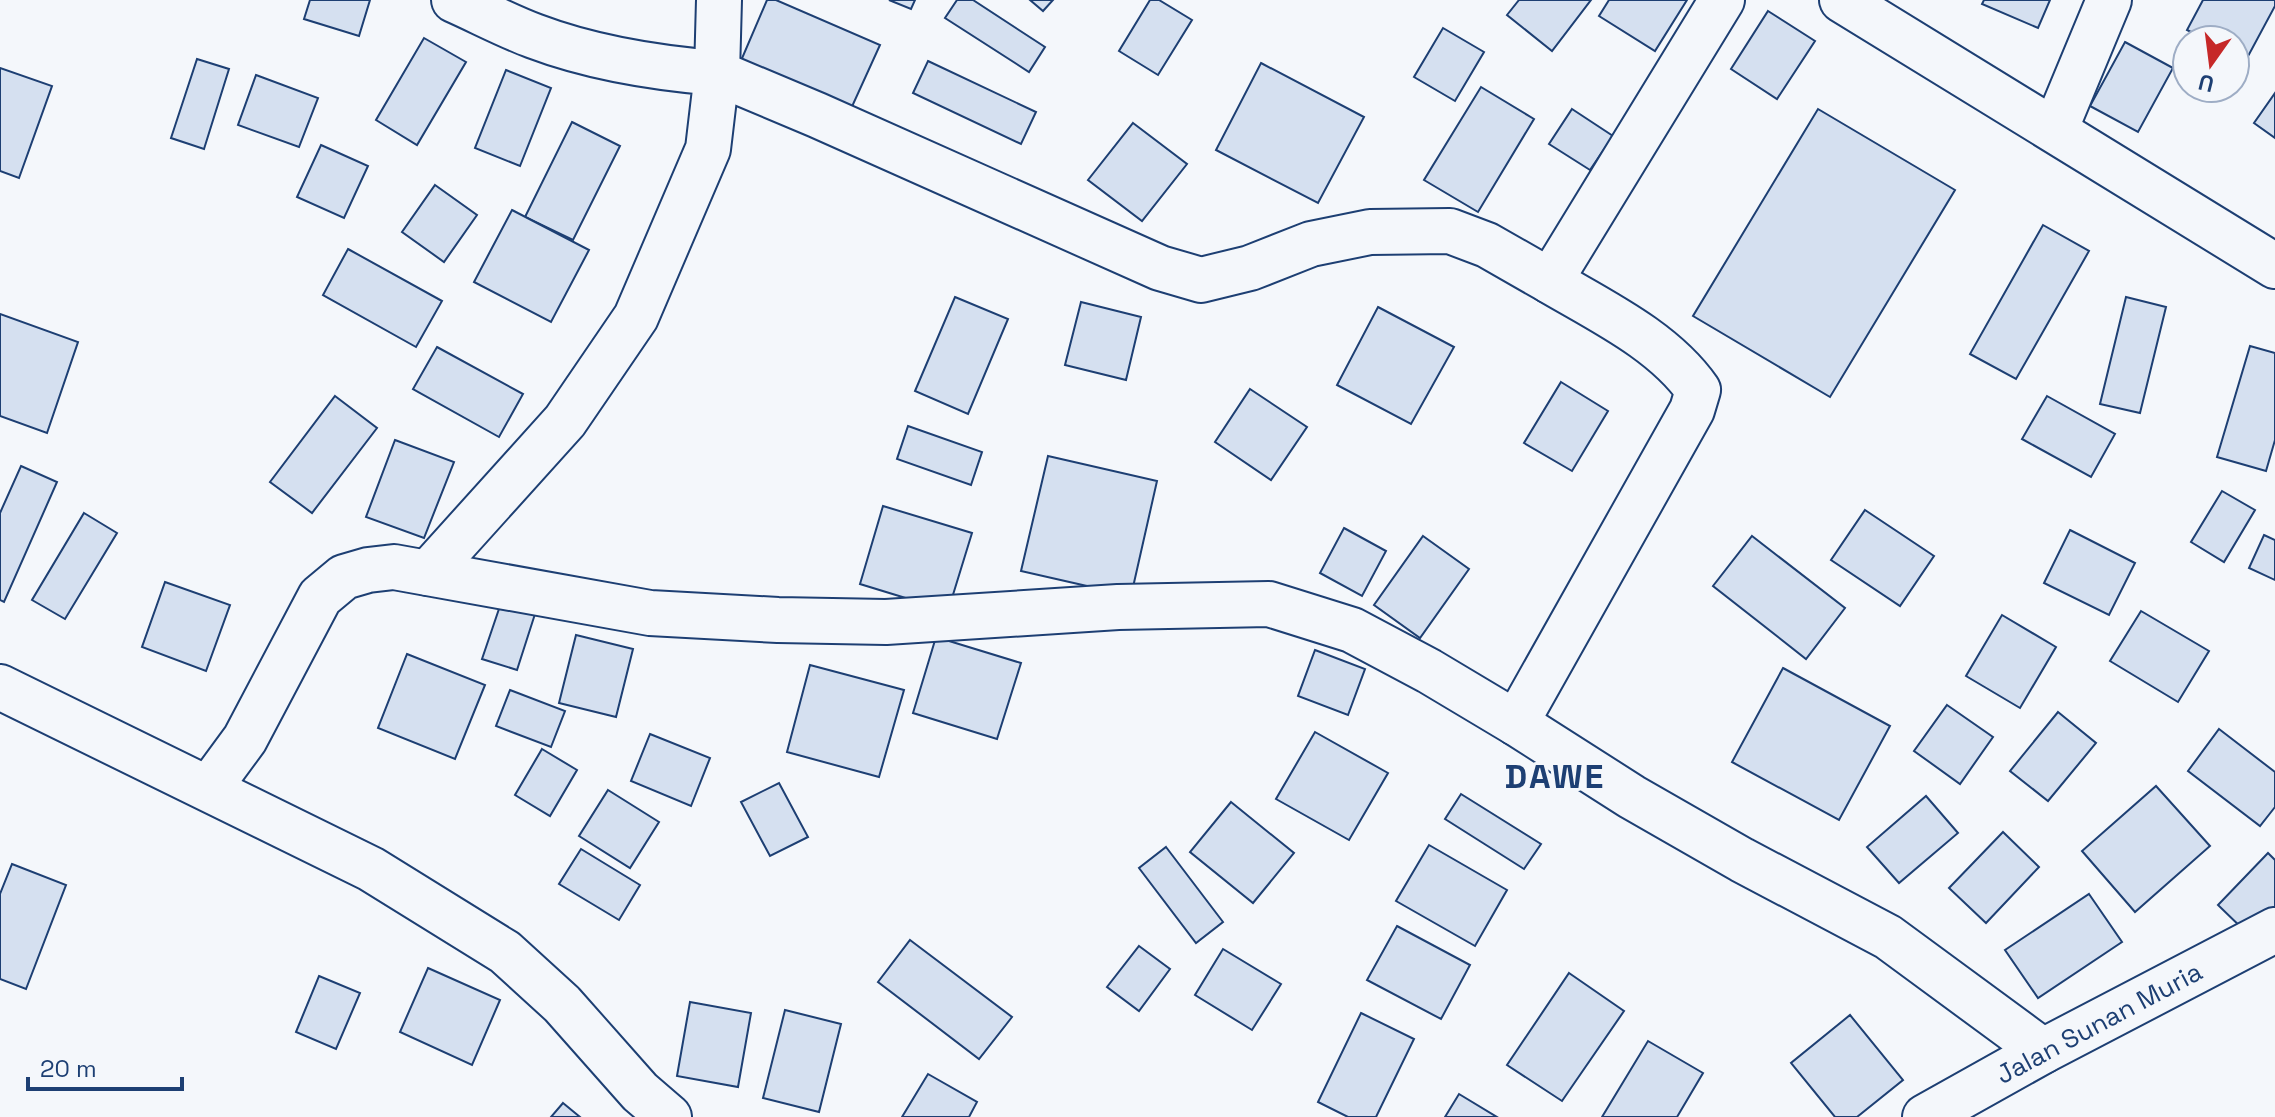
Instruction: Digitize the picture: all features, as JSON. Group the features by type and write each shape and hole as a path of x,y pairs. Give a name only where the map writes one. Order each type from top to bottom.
{"street":[{"path":"454,0 535,36 594,53 655,68 717,73 1160,268 1201,280 1250,268 1311,244 1370,232 1450,231 1487,245 1635,333 1687,374 1698,390 1692,410 1516,723"},
{"path":"428,573 565,421 636,317 708,149 717,73 719,0"},
{"path":"1550,281 1722,0"},
{"path":"1842,0 2275,266"},
{"path":"2055,130 2109,0"},
{"path":"209,788 245,739 320,597 344,577 368,570 394,567 650,613 778,620 886,622 1118,607 1269,604 1352,630 1429,671 1632,797 1742,860 1888,937 2043,1051"},
{"path":"0,687 371,869 505,952 562,1004 640,1092 669,1117"},
{"name":"Jalan Sunan Muria","path":"1925,1117 2043,1051 2275,930"}],"building":[{"path":"310,0 370,0 359,36 304,19"},
{"path":"767,0 776,0 880,45 850,111 740,63"},
{"path":"889,0 915,0 911,9"},
{"path":"957,0 973,0 1045,47 1029,72 945,18"},
{"path":"1030,0 1053,0 1043,11"},
{"path":"1150,0 1159,0 1192,20 1158,75 1119,51"},
{"path":"1519,0 1591,0 1552,51 1507,15"},
{"path":"1609,0 1687,0 1655,51 1599,16"},
{"path":"1984,0 2050,0 2038,28 1982,4"},
{"path":"2203,0 2275,0 2275,6 2251,51 2251,24 2190,24"},
{"path":"1768,11 1815,41 1777,99 1731,69"},
{"path":"1443,28 1484,52 1455,101 1414,77"},
{"path":"424,38 466,62 417,145 376,120"},
{"path":"2125,42 2171,67 2138,132 2090,106"},
{"path":"197,59 229,69 204,149 171,138"},
{"path":"928,61 1036,112 1021,144 913,93"},
{"path":"1261,63 1364,117 1318,203 1216,150"},
{"path":"0,68 52,86 19,178 0,171"},
{"path":"506,70 551,88 520,166 475,148"},
{"path":"256,75 318,98 299,147 238,125"},
{"path":"1481,87 1534,119 1478,212 1424,180"},
{"path":"2275,93 2275,138 2254,123"},
{"path":"1572,109 1613,136 1590,170 1549,144"},
{"path":"1818,109 1955,190 1830,397 1693,316"},
{"path":"572,122 620,146 573,240 525,217"},
{"path":"1133,123 1187,164 1142,221 1088,180"},
{"path":"321,145 368,166 344,218 297,197"},
{"path":"435,185 477,215 444,262 402,232"},
{"path":"512,210 589,250 551,322 474,282"},
{"path":"2043,225 2089,251 2016,379 1970,354"},
{"path":"348,249 442,301 416,347 323,295"},
{"path":"955,297 1008,319 968,414 915,391"},
{"path":"2126,297 2166,307 2140,413 2100,404"},
{"path":"1081,302 1141,317 1126,380 1065,365"},
{"path":"1378,307 1454,347 1411,424 1337,385"},
{"path":"0,314 78,342 47,433 0,416"},
{"path":"2250,346 2275,353 2275,440 2266,471 2217,457"},
{"path":"437,347 523,394 499,437 413,389"},
{"path":"1561,382 1608,411 1572,471 1524,443"},
{"path":"1250,389 1307,427 1271,480 1215,442"},
{"path":"335,396 377,428 312,513 270,482"},
{"path":"2047,396 2115,434 2091,477 2022,439"},
{"path":"908,426 982,452 971,485 897,459"},
{"path":"395,440 454,462 424,538 366,517"},
{"path":"1048,456 1157,481 1131,596 1021,571"},
{"path":"21,466 57,482 4,602 0,600 0,513"},
{"path":"2222,491 2255,510 2224,562 2191,542"},
{"path":"883,506 972,533 948,611 860,584"},
{"path":"1865,510 1934,556 1900,606 1831,560"},
{"path":"84,513 117,533 65,619 32,600"},
{"path":"1344,528 1386,551 1362,596 1320,573"},
{"path":"2070,530 2135,563 2109,615 2044,583"},
{"path":"2264,535 2275,540 2275,580 2249,568"},
{"path":"1423,536 1469,569 1420,638 1374,605"},
{"path":"1752,536 1845,608 1806,659 1713,586"},
{"path":"165,582 230,605 206,671 142,647"},
{"path":"501,603 535,614 517,670 482,659"},
{"path":"2141,611 2209,651 2178,702 2110,661"},
{"path":"2002,615 2056,647 2020,708 1966,676"},
{"path":"576,635 633,649 616,717 559,703"},
{"path":"936,637 1021,663 997,739 913,713"},
{"path":"1315,650 1365,669 1348,715 1298,696"},
{"path":"407,654 485,685 455,759 378,728"},
{"path":"810,665 904,690 879,777 787,752"},
{"path":"1783,668 1890,726 1839,820 1732,762"},
{"path":"510,690 565,711 551,747 496,726"},
{"path":"1947,705 1993,737 1960,784 1914,751"},
{"path":"2058,712 2096,743 2048,801 2010,771"},
{"path":"2219,729 2275,772 2275,807 2260,826 2188,771"},
{"path":"1315,732 1388,773 1349,840 1276,799"},
{"path":"650,734 710,758 691,806 631,781"},
{"path":"542,749 577,770 550,816 515,795"},
{"path":"779,783 808,837 770,856 741,802"},
{"path":"2156,786 2210,846 2135,912 2082,851"},
{"path":"608,790 659,822 630,868 579,836"},
{"path":"1461,794 1541,844 1524,869 1445,819"},
{"path":"1926,796 1958,833 1899,883 1867,847"},
{"path":"1231,802 1294,853 1253,903 1190,852"},
{"path":"2003,832 2039,867 1986,923 1949,888"},
{"path":"1429,845 1507,890 1475,946 1396,901"},
{"path":"1166,847 1223,922 1196,943 1139,868"},
{"path":"581,849 640,885 619,920 559,884"},
{"path":"2268,853 2275,860 2275,907 2248,934 2218,905"},
{"path":"12,864 66,885 26,989 0,979 0,894"},
{"path":"2089,894 2122,942 2038,998 2005,950"},
{"path":"1397,926 1470,965 1441,1019 1367,980"},
{"path":"910,940 1012,1017 979,1059 878,982"},
{"path":"1139,946 1170,969 1139,1011 1107,987"},
{"path":"1223,949 1281,984 1252,1030 1195,995"},
{"path":"428,968 500,1000 472,1065 400,1032"},
{"path":"1569,973 1624,1011 1562,1101 1507,1065"},
{"path":"319,976 360,993 336,1049 296,1032"},
{"path":"690,1002 751,1013 738,1087 677,1076"},
{"path":"785,1010 841,1024 819,1112 763,1098"},
{"path":"1361,1013 1414,1039 1376,1117 1348,1117 1318,1102"},
{"path":"1850,1015 1903,1080 1857,1117 1835,1117 1791,1063"},
{"path":"1648,1041 1703,1073 1677,1117 1602,1117"},
{"path":"928,1074 977,1102 969,1117 902,1117"},
{"path":"1459,1094 1497,1117 1445,1117"},
{"path":"563,1103 580,1117 551,1117"}],"district":[{"name":"DAWE","path":"1555,776"}]}
